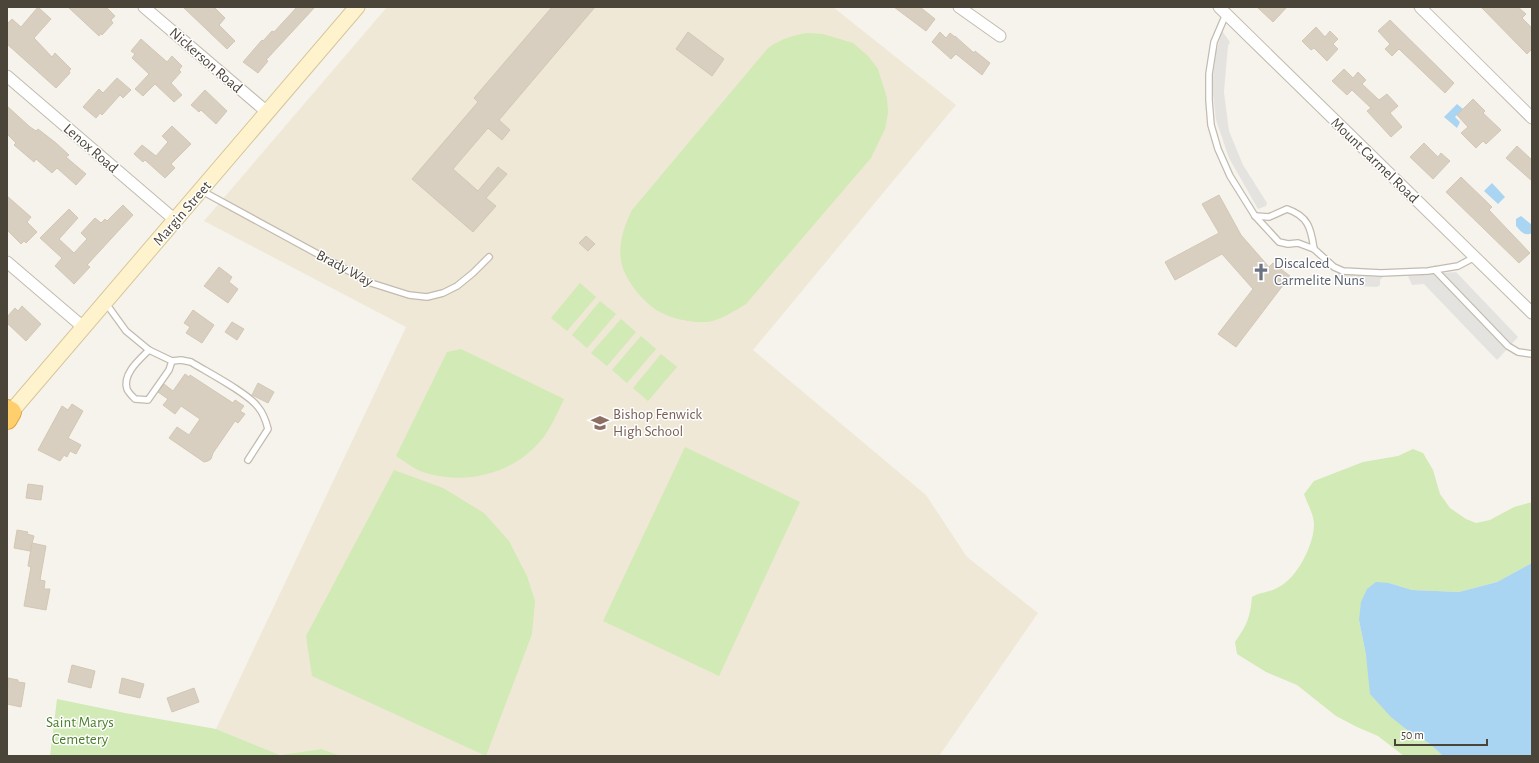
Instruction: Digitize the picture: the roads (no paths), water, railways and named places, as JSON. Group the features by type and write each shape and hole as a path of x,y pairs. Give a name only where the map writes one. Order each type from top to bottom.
{"main road":[{"name":"Margin Street","path":"8,414 357,7"}],"street":[{"name":"Nickerson Road","path":"144,7 267,112"},
{"path":"959,7 1000,36"},
{"path":"1420,7 1532,118"},
{"name":"Mount Carmel Road","path":"1223,11 1532,312"},
{"name":"Lenox Road","path":"7,76 175,220"},
{"path":"7,262 83,327"}],"lane":[{"path":"1223,11 1214,42 1209,74 1211,126 1218,149 1230,176 1255,216 1279,242 1288,244 1298,243 1314,249 1334,268 1343,271 1381,274 1435,270 1458,266 1475,257"},
{"name":"Brady Way","path":"201,190 371,283 409,295 427,297 443,293 457,286 489,257"},
{"path":"1255,216 1269,217 1287,209 1297,212 1304,218 1312,234 1314,249"},
{"path":"1435,270 1508,346 1518,352 1532,354"},
{"path":"105,302 126,331 149,350 172,361 181,360 191,362 247,396 258,406 265,417 268,429 248,460"},
{"path":"149,350 134,366 126,381 127,390 135,398 148,400 169,370 172,361"}],"water":[{"path":"1457,104 1463,109 1455,117 1460,122 1457,128 1444,117"},
{"path":"1492,183 1505,197 1498,204 1484,191"},
{"path":"1521,216 1532,225 1532,233 1525,234 1516,226 1516,219"},
{"path":"1532,563 1532,756 1443,756 1430,744 1406,729 1391,717 1370,694 1366,655 1359,620 1361,602 1367,589 1376,582 1389,583 1412,590 1459,592 1497,582"}],"place":[{"name":"Discalced Carmelite Nuns","path":"1261,272"},
{"name":"Bishop Fenwick High School","path":"600,423"}],"park label":[{"name":"Saint Marys Cemetery","path":"80,730"}]}
